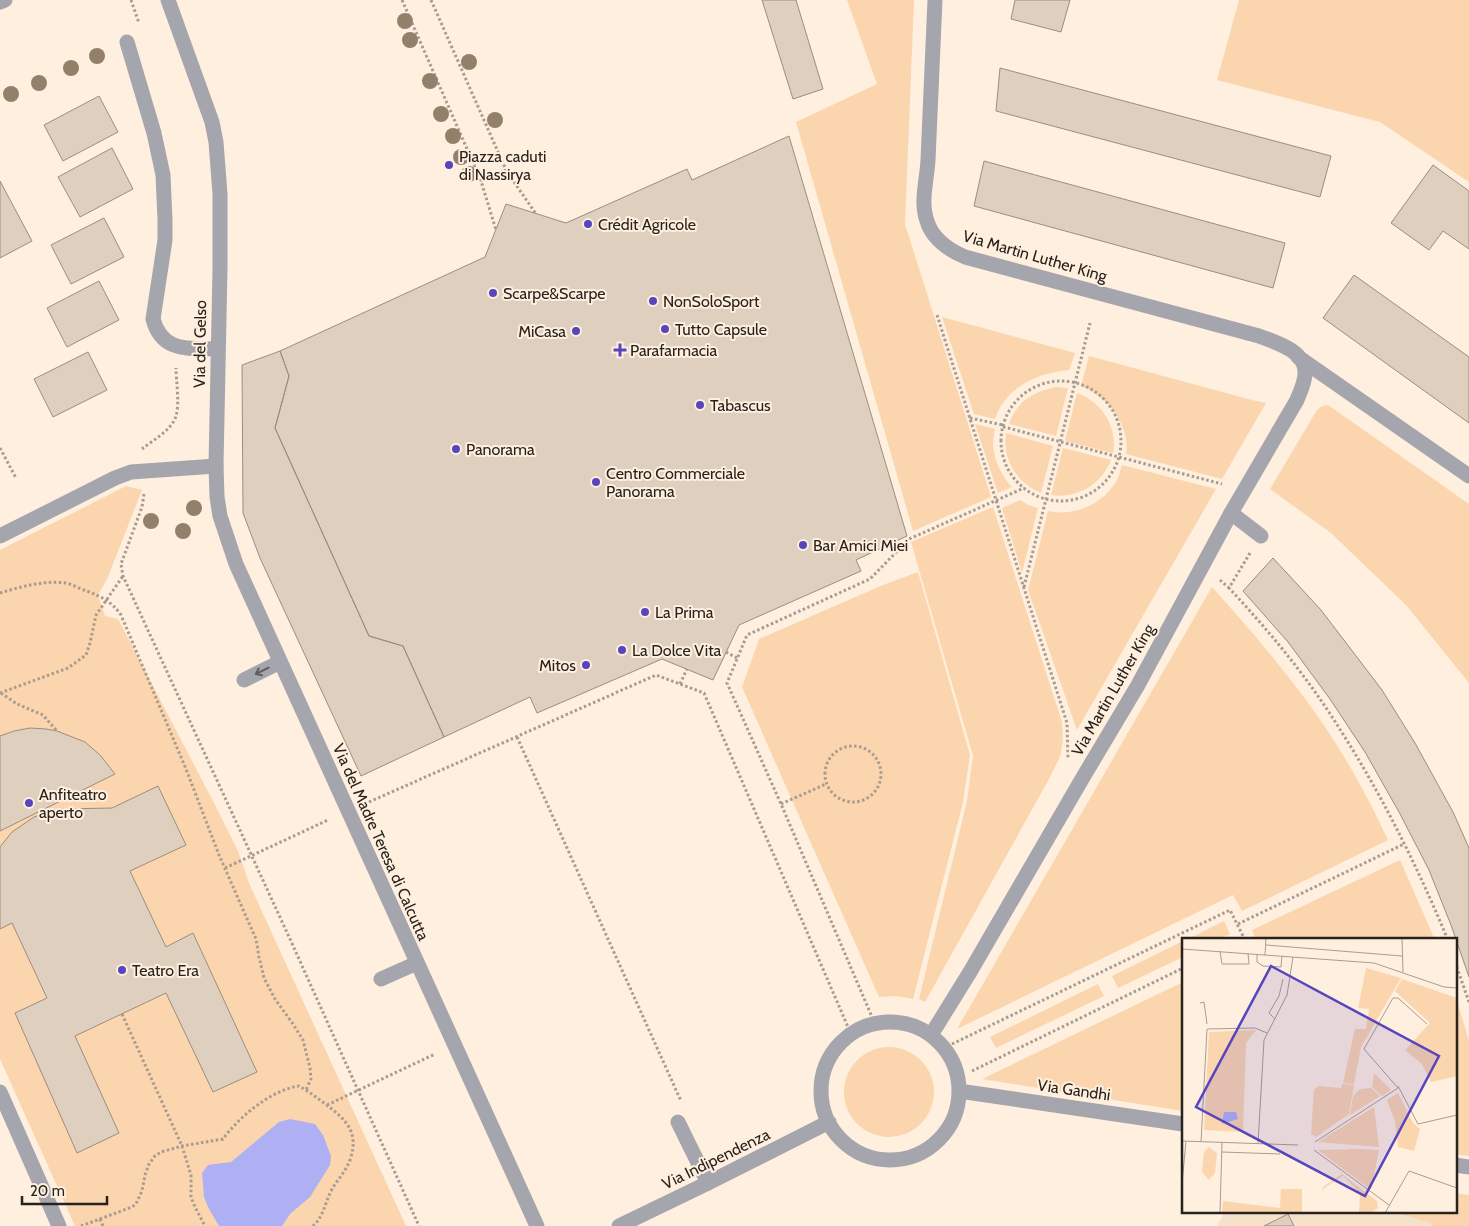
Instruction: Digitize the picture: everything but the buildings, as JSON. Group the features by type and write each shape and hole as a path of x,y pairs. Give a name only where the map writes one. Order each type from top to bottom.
{"street":[{"path":"0,2 5,0"},
{"name":"Via del Gelso","path":"168,0 212,122 216,142 220,194 216,466"},
{"name":"Via Martin Luther King","path":"935,0 924,210 929,227 939,241 965,256 1259,336 1286,348 1469,476"},
{"path":"127,42 154,133 163,175 164,240 153,319 155,326 162,337 172,345 182,348 217,349"},
{"name":"Via Martin Luther King","path":"932,1035 1138,685 1231,513 1296,400 1305,372 1303,363 1298,357"},
{"path":"0,536 123,474 216,466"},
{"name":"Via del Madre Teresa di Calcutta","path":"216,466 216,497 223,528 236,564 537,1226"},
{"path":"1231,513 1261,536"},
{"path":"244,680 280,662"},
{"path":"381,979 417,963"},
{"path":"886,1022 902,1023 932,1035 944,1048 954,1064 959,1084 957,1110 945,1133 931,1147 912,1156 891,1160 870,1157 860,1153 843,1141 829,1122 823,1104 822,1093 825,1069 841,1043 851,1034 862,1028 886,1022"},
{"name":"Via Gandhi","path":"959,1084 1182,1124"},
{"path":"0,1092 59,1226"},
{"path":"681,1116 708,1184"},
{"name":"Via Indipendenza","path":"619,1226 708,1184 829,1122"},
{"path":"1456,1165 1469,1167"}],"path":[{"path":"131,0 140,28"},
{"path":"402,0 482,181 496,230"},
{"path":"432,0 506,170 536,214"},
{"path":"482,181 506,170"},
{"path":"937,315 1067,723 1068,762"},
{"path":"1023,589 1090,324"},
{"path":"182,348 176,368 176,417 166,429 137,452 146,488 142,507 120,564 123,576 252,855 419,1226"},
{"path":"1050,382 1075,382 1099,394 1111,407 1120,432 1119,458 1110,475 1090,493 1073,499 1055,500 1046,498 1024,488 1010,473 1002,454 1001,434 1003,425 1015,402 1027,391 1050,382"},
{"path":"970,418 1003,425 1004,427 1225,485"},
{"path":"0,448 16,478"},
{"path":"875,1024 781,804 726,683 748,635 870,578 909,539 1024,488"},
{"path":"1261,536 1229,588 1278,644 1341,730 1368,775 1404,844 1447,938"},
{"path":"0,692 68,668 86,655 96,615 123,576"},
{"path":"0,593 27,585 65,583 106,599 115,606 121,615 186,769 205,822 256,938 261,967 268,988 303,1040 311,1080 306,1090"},
{"path":"726,652 737,658"},
{"path":"680,684 687,669"},
{"path":"364,804 656,675 704,693 851,1034"},
{"path":"0,692 17,704 43,715 57,732"},
{"path":"517,737 681,1116"},
{"path":"856,745 866,748 874,754 879,763 881,772 877,789 863,801 845,802 830,792 826,784 825,765 830,756 846,746 856,745"},
{"path":"781,804 826,784"},
{"path":"225,868 331,819"},
{"path":"1238,924 1404,844"},
{"path":"944,1048 1230,910 1244,938"},
{"path":"1456,965 1469,1002"},
{"path":"959,1084 1182,969"},
{"path":"122,1014 182,1146 191,1175 191,1197 194,1207 205,1226"},
{"path":"326,1105 438,1053"},
{"path":"80,1226 132,1207 142,1191 149,1164 160,1152 223,1139 238,1121 275,1094 299,1086 345,1119 353,1135 353,1145 348,1165 328,1198 322,1216 313,1226"},
{"path":"100,1218 103,1226"}],"shaded area":[{"path":"847,0 914,0 905,224 991,497 913,531 796,122 877,84"},
{"path":"1239,0 1469,0 1469,182 1380,122 1217,80"},
{"path":"942,317 1075,353 1069,370 1035,378 1015,390 1000,408 995,419 974,414"},
{"path":"1089,356 1266,403 1222,479 1126,454 1127,445 1124,431 1113,409 1102,398 1081,386"},
{"path":"1055,387 1068,388 1056,436 1009,424 1021,403 1039,392"},
{"path":"1077,393 1094,403 1106,417 1113,434 1113,453 1065,441"},
{"path":"1328,405 1469,504 1469,683 1406,605 1331,533 1270,489 1317,410 1322,406"},
{"path":"975,424 995,429 993,446 995,457 1002,473 1012,487 998,493"},
{"path":"1006,433 1053,446 1041,493 1032,489 1018,477 1013,469 1006,452"},
{"path":"1063,448 1111,460 1101,477 1087,488 1070,495 1051,495"},
{"path":"1122,465 1216,489 1077,730 1028,590 1048,511 1068,512 1087,507 1096,502 1104,496 1117,480"},
{"path":"126,486 142,490 108,577 98,595 105,616 118,619 238,851 249,883 406,1226 75,1226 0,1059 0,550"},
{"path":"1020,500 1038,508 1022,573 1002,508"},
{"path":"993,507 1062,722 1063,740 1060,757 1049,779 925,1002 919,999 967,801 973,756 911,542"},
{"path":"918,572 970,755 963,802 913,999 896,996 879,997 742,687 759,639 883,585"},
{"path":"1212,587 1266,649 1316,714 1355,776 1388,840 1242,911 1233,895 957,1029"},
{"path":"1400,860 1434,938 1255,938 1252,930"},
{"path":"1224,921 1230,934 1222,938 1190,938"},
{"path":"1182,941 1182,957 1118,988 1112,976"},
{"path":"1182,982 1182,1111 982,1079"},
{"path":"1098,984 1104,996 996,1048 990,1037"},
{"path":"1456,997 1469,1041 1469,1156 1456,1154"},
{"path":"889,1047 906,1050 921,1060 931,1075 934,1092 931,1109 921,1124 906,1134 889,1137 872,1134 857,1124 847,1109 844,1092 847,1075 857,1060 872,1050"},
{"path":"1456,1193 1469,1195 1469,1226 1431,1226 1430,1223 1401,1214 1456,1214"},
{"path":"1224,1214 1401,1214 1430,1223 1431,1226 1217,1226"}],"water":[{"path":"290,1119 315,1124 323,1135 331,1156 330,1165 310,1197 290,1214 282,1226 219,1226 204,1197 202,1173 208,1165 231,1162 279,1122"}],"place":[{"name":"Piazza caduti di Nassirya","path":"449,165"},
{"name":"Crédit Agricole","path":"588,224"},
{"name":"Scarpe&Scarpe","path":"493,293"},
{"name":"NonSoloSport","path":"653,301"},
{"name":"Tutto Capsule","path":"665,329"},
{"name":"MiCasa","path":"576,331"},
{"name":"Parafarmacia","path":"620,350"},
{"name":"Tabascus","path":"700,405"},
{"name":"Panorama","path":"456,449"},
{"name":"Centro Commerciale Panorama","path":"596,482"},
{"name":"Bar Amici Miei","path":"803,545"},
{"name":"La Prima","path":"645,612"},
{"name":"La Dolce Vita","path":"622,650"},
{"name":"Mitos","path":"586,665"},
{"name":"Anfiteatro aperto","path":"29,803"},
{"name":"Teatro Era","path":"122,970"}]}
